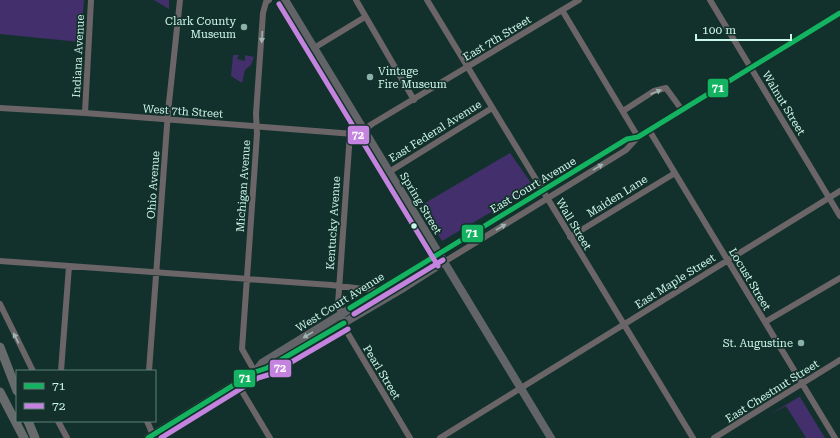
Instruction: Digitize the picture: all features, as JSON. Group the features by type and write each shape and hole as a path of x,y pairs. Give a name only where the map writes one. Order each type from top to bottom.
{"highway":[{"path":"0,347 16,388"},
{"path":"0,392 24,438"},
{"path":"28,422 35,438"}],"main road":[{"name":"Spring Street","path":"285,0 551,438"},
{"name":"West Court Avenue","path":"255,372 262,363 439,254"},
{"name":"West Court Avenue","path":"150,436 255,372 267,368 405,287 444,262"}],"street":[{"name":"Indiana Avenue","path":"85,113 91,0"},
{"name":"Ohio Avenue","path":"149,370 168,120 180,0"},
{"name":"Michigan Avenue","path":"255,372 242,349 258,126 256,114 263,14 266,2 269,0"},
{"path":"356,0 414,100"},
{"name":"Wall Street","path":"427,0 693,438"},
{"name":"East 7th Street","path":"364,130 579,0"},
{"name":"Walnut Street","path":"710,0 840,216"},
{"path":"562,10 638,137"},
{"name":"East Court Avenue","path":"444,262 626,150 638,137 649,130 840,13"},
{"path":"314,48 365,17"},
{"path":"623,111 654,91 666,88 682,110"},
{"name":"West 7th Street","path":"0,108 85,113 354,134 364,130"},
{"name":"East Federal Avenue","path":"389,172 492,108"},
{"name":"Locust Street","path":"649,130 835,438"},
{"name":"Kentucky Avenue","path":"341,314 338,304 350,133"},
{"name":"East Court Avenue","path":"439,254 627,139 638,137"},
{"name":"Maiden Lane","path":"570,237 675,173"},
{"name":"East Maple Street","path":"440,438 840,191"},
{"path":"0,261 339,285 379,291"},
{"path":"61,370 69,266"},
{"path":"764,322 840,278"},
{"path":"0,304 33,370"},
{"name":"Pearl Street","path":"341,314 347,332 410,438"},
{"name":"East Chestnut Street","path":"714,438 840,360"},
{"path":"237,383 270,438"},
{"path":"59,422 67,438"},
{"path":"147,422 150,436"}],"shaded area":[{"path":"0,0 84,0 83,13 79,15 80,42 0,34"},
{"path":"154,0 169,0 169,9"},
{"path":"233,55 239,55 237,59 245,61 245,55 254,57 251,65 245,70 242,83 231,76"},
{"path":"510,153 534,187 442,241 420,206"},
{"path":"799,397 825,438 806,438 786,406 769,415"}],"transit line":[{"name":"72","path":"279,4 438,266"},
{"name":"71","path":"350,308 627,139 638,137 840,13"},
{"name":"72","path":"354,314 443,260"},
{"name":"71","path":"148,438 255,372 267,368 344,323"},
{"name":"72","path":"161,438 258,378 271,374 348,329"}],"place":[{"name":"Clark County Museum","path":"244,27"},
{"name":"Vintage Fire Museum","path":"370,77"},
{"name":"St. Augustine","path":"801,343"}]}
